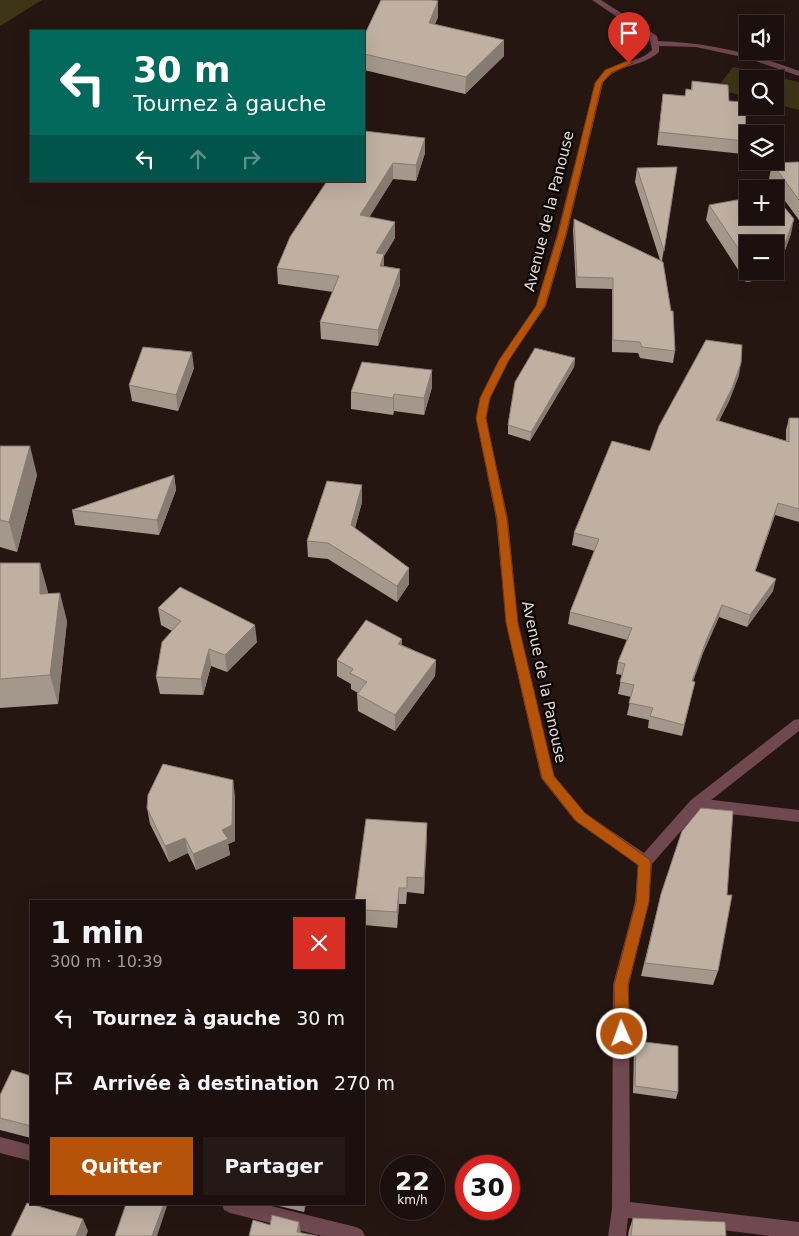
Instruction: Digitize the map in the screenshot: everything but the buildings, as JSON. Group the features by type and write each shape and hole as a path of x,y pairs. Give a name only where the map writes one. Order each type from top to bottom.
{"street":[{"path":"596,0 643,30 654,38 656,43 696,45 749,56 799,74"},
{"name":"Avenue de la Panouse","path":"645,862 580,817 548,778 512,623 502,519 481,418 485,398 504,360 541,306 562,234 599,83 608,72 619,66 651,56 656,50 656,43"},
{"path":"617,1236 621,1209 621,985 642,902 645,862 696,804 799,724"},
{"path":"696,804 799,816"},
{"path":"0,1145 30,1153"},
{"path":"234,1205 356,1236"},
{"path":"621,1209 799,1231"}],"shaded area":[{"path":"0,0 42,0 0,26"},
{"path":"733,67 746,70 739,70 739,95 716,89"},
{"path":"784,79 799,82 799,110 784,106"}],"route":[{"path":"622,1034 621,985 642,902 645,862 580,817 548,778 512,623 502,519 481,418 485,398 504,360 541,306 562,234 576,169 599,83 608,72 629,63"}]}
